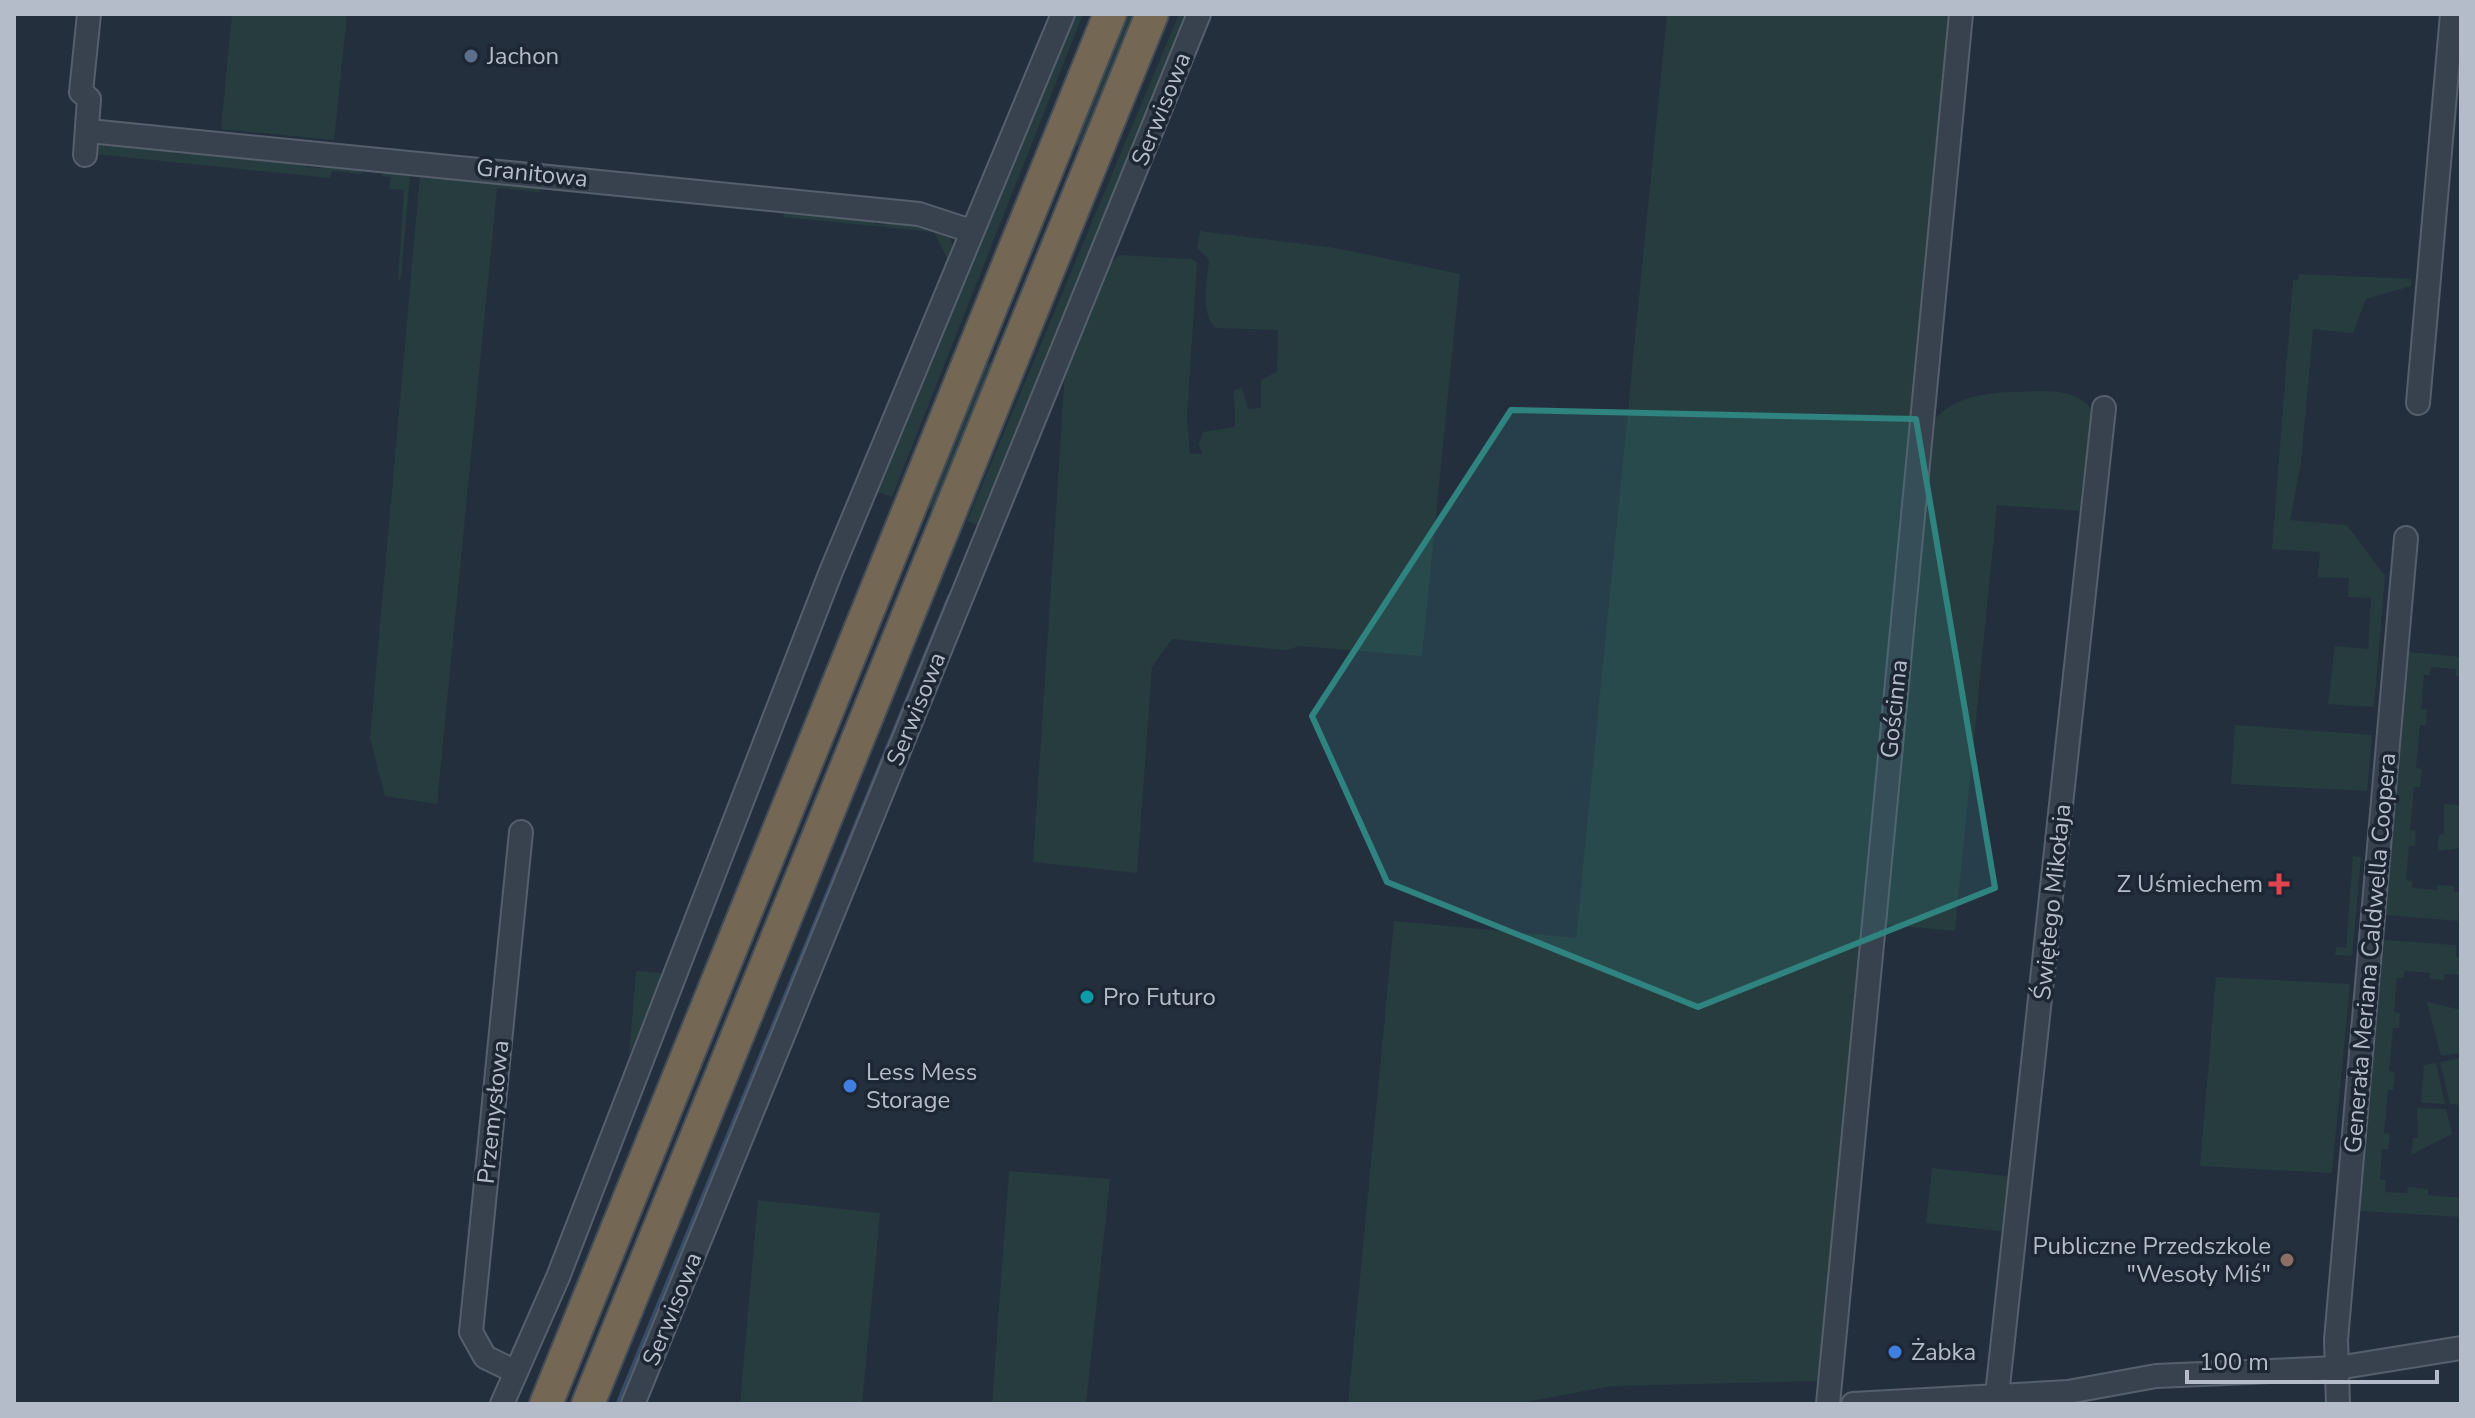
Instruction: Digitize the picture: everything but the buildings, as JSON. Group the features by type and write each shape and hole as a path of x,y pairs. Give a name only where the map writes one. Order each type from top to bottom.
{"highway":[{"path":"546,1404 1110,14"},
{"path":"588,1404 1152,14"}],"street":[{"path":"85,155 89,99 81,92 89,14"},
{"path":"502,1404 558,1277 825,589 1063,14"},
{"name":"Serwisowa","path":"633,1404 1199,14"},
{"name":"Gościnna","path":"1828,1404 1961,14"},
{"path":"2418,403 2452,117 2452,14"},
{"name":"Granitowa","path":"89,131 919,214 971,231"},
{"name":"Świętego Mikołaja","path":"1997,1395 2104,408"},
{"name":"Generała Meriana Caldwella Coopera","path":"2338,1404 2336,1340 2406,538"},
{"name":"Przemysłowa","path":"514,1371 485,1357 471,1332 521,832"},
{"path":"1853,1404 2068,1392 2156,1376 2337,1368 2461,1348"}],"highlighted area":[{"path":"1511,410 1916,419 1995,888 1698,1007 1387,882 1312,716"}],"green space":[{"path":"232,14 347,14 334,140 221,129"},
{"path":"1071,14 1083,14 892,497 876,491"},
{"path":"1126,14 1136,14 1083,148 1073,144"},
{"path":"1179,14 1192,14 985,528 967,521"},
{"path":"1667,14 1950,14 1822,1381 1612,1386 1515,1404 1348,1404 1394,921 1576,938"},
{"path":"99,143 173,149 173,153 182,154 182,151 306,162 306,167 320,168 321,164 359,167 362,174 332,171 330,178 94,154"},
{"path":"387,170 410,176 401,277 398,281 404,190 389,189 391,177 382,176"},
{"path":"420,175 540,188 540,192 497,188 437,804 385,796 370,738"},
{"path":"785,210 874,219 875,224 885,225 887,220 941,228 950,236 954,255 869,459 947,258 934,232 783,217"},
{"path":"1200,231 1336,248 1460,274 1422,656 1300,646 1286,650 1172,639 1152,667 1137,873 1033,862 1065,372 1107,266 1119,255 1191,259 1197,262 1187,418 1190,454 1202,454 1199,443 1203,432 1235,427 1234,390 1242,388 1248,409 1261,408 1261,380 1277,372 1278,330 1216,328 1211,322 1206,305 1209,259 1197,248"},
{"path":"2299,274 2411,279 2411,286 2366,299 2353,333 2313,329 2301,463 2290,520 2347,525 2385,576 2374,707 2328,704 2335,646 2368,649 2371,598 2348,597 2349,578 2318,577 2320,552 2272,549 2293,280 2298,280"},
{"path":"985,361 994,364 935,510 926,507"},
{"path":"2008,392 2064,393 2084,401 2091,409 2080,511 1997,505 1955,931 1880,924 1929,426 1946,409 1964,400"},
{"path":"2409,652 2461,657 2461,676 2456,676 2456,669 2431,667 2430,675 2424,675 2421,709 2427,710 2426,725 2420,725 2416,768 2422,769 2420,787 2414,787 2410,830 2416,831 2415,846 2409,846 2406,880 2412,881 2412,888 2437,890 2438,885 2454,886 2454,892 2461,892 2458,921 2386,915"},
{"path":"2235,725 2372,735 2367,791 2231,784"},
{"path":"2444,804 2461,805 2461,848 2438,851 2439,835 2444,834"},
{"path":"2353,856 2361,857 2352,956 2335,955 2336,947 2346,948"},
{"path":"2384,940 2456,945 2456,957 2461,957 2461,975 2445,974 2444,980 2430,979 2430,973 2405,971 2403,978 2397,978 2394,1012 2400,1013 2399,1028 2393,1028 2389,1071 2395,1072 2393,1090 2388,1090 2384,1133 2390,1134 2388,1149 2382,1149 2380,1179 2386,1180 2385,1192 2407,1193 2408,1187 2428,1189 2428,1195 2461,1198 2461,1217 2360,1211"},
{"path":"636,971 663,973 629,1055"},
{"path":"2216,977 2350,984 2332,1173 2200,1166"},
{"path":"2427,1002 2461,1010 2461,1053 2441,1056"},
{"path":"2461,1058 2461,1105 2450,1104 2440,1062"},
{"path":"2436,1063 2445,1104 2421,1103 2424,1065"},
{"path":"2417,1108 2446,1109 2452,1134 2411,1155 2413,1138 2418,1138"},
{"path":"1932,1168 2015,1177 2009,1232 1926,1223"},
{"path":"1009,1171 1110,1179 1086,1404 992,1404"},
{"path":"758,1200 880,1213 862,1404 740,1404"}],"waterway":[{"path":"618,1404 950,596"}],"place":[{"name":"Jachon","path":"471,56"},
{"name":"Z Uśmiechem","path":"2279,884"},
{"name":"Pro Futuro","path":"1087,997"},
{"name":"Less Mess Storage","path":"850,1086"},
{"name":"Publiczne Przedszkole \"Wesoły Miś\"","path":"2287,1260"},
{"name":"Żabka","path":"1895,1352"}]}
